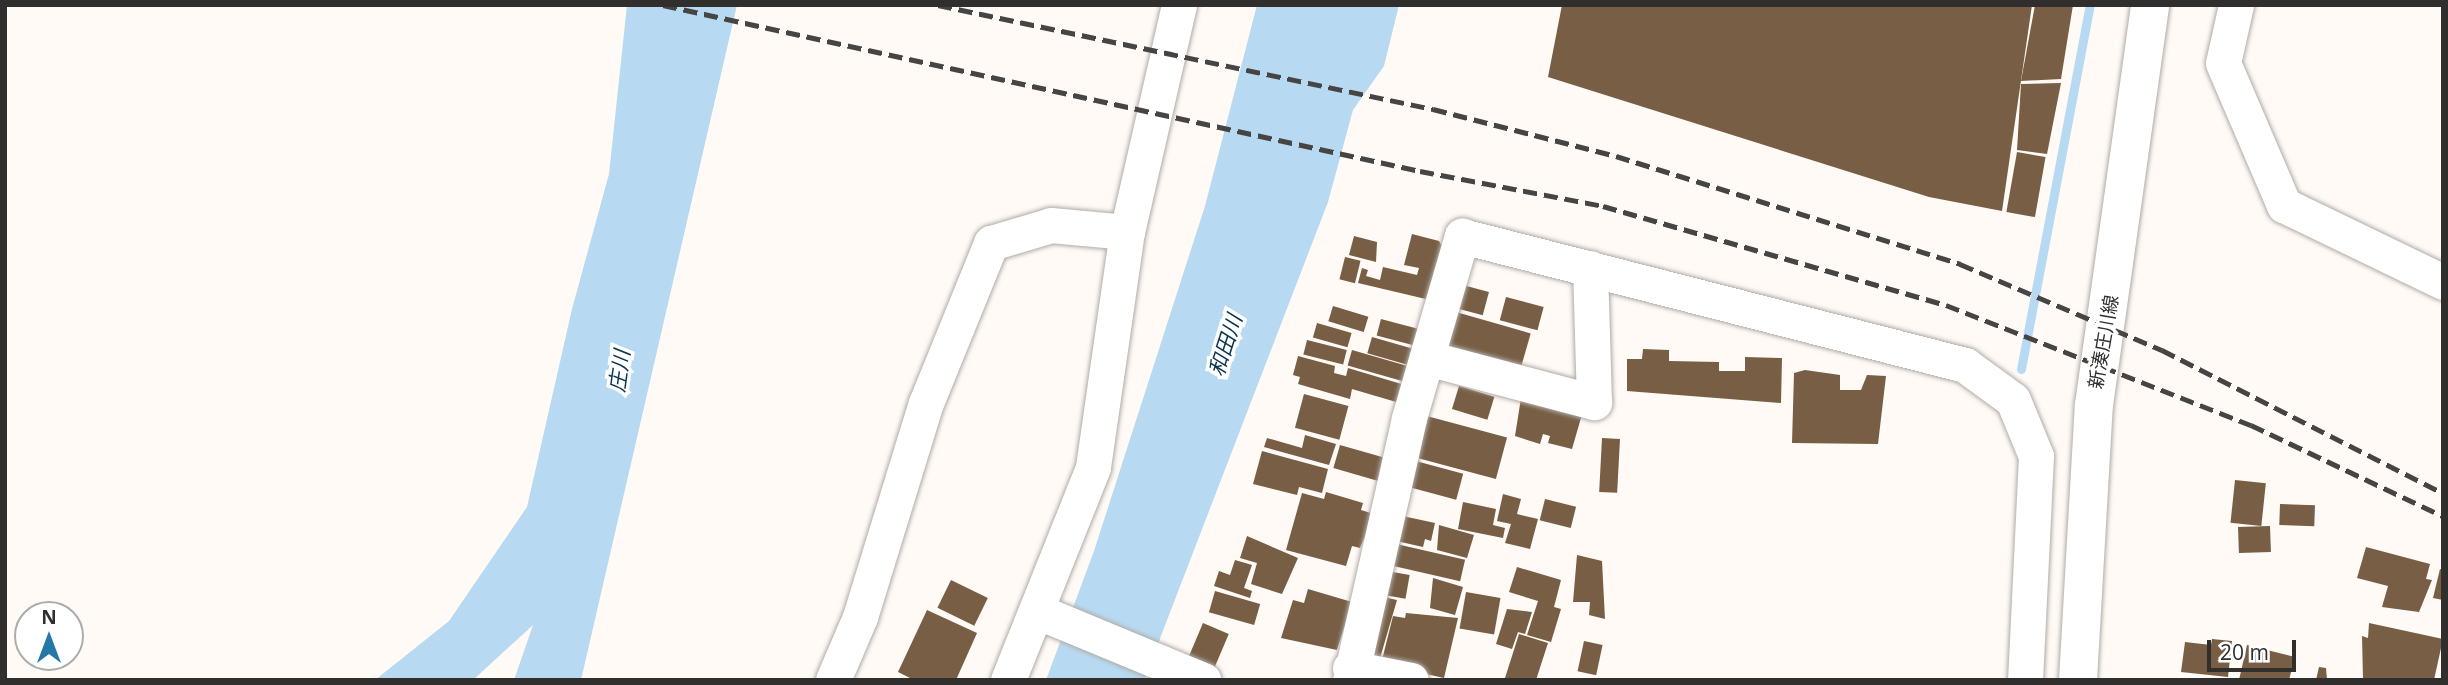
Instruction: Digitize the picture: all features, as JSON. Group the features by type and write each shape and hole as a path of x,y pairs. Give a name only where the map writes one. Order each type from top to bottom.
{"main road":[{"name":"新湊庄川線","path":"2078,680 2094,404 2150,5"}],"street":[{"path":"1008,680 1042,617 1093,467 1127,232 1179,5"},
{"path":"2235,5 2223,63 2284,205 2443,282"},
{"path":"833,680 860,617 926,402 991,243 1051,225 1127,232"},
{"path":"1411,680 1350,674 1427,358 1462,236 1965,365 2013,400 2036,456 2025,680"},
{"path":"1427,358 1594,402 1590,268"},
{"path":"1042,617 1191,676"}],"water":[{"name":"庄川","path":"627,5 737,5 581,680 514,680 533,625 473,680 375,680 449,621 527,507 572,309 609,174"},
{"name":"和田川","path":"1257,5 1399,5 1384,66 1353,110 1328,202 1144,680 1046,680 1094,551 1205,206"}],"building":[{"path":"1562,5 2032,5 2002,211 1929,197 1548,77"},
{"path":"2035,5 2073,5 2061,79 2021,81"},
{"path":"2061,83 2047,154 2017,150 2021,84"},
{"path":"2017,152 2046,157 2035,217 2006,212"},
{"path":"1412,234 1439,241 1443,248 1430,300 1358,283 1362,268 1368,270 1366,276 1380,280 1383,267 1417,275 1419,268 1404,265"},
{"path":"1354,236 1377,242 1376,262 1349,255"},
{"path":"1345,257 1361,261 1355,283 1339,279"},
{"path":"1459,284 1489,292 1483,315 1453,307"},
{"path":"1506,297 1544,307 1537,330 1500,320"},
{"path":"1333,306 1368,317 1364,332 1328,321"},
{"path":"1449,310 1531,333 1519,374 1437,350"},
{"path":"1381,319 1422,330 1417,346 1377,335"},
{"path":"1317,323 1352,333 1347,347 1313,337"},
{"path":"1372,337 1417,350 1412,366 1367,353"},
{"path":"1307,340 1347,350 1343,364 1303,355"},
{"path":"1643,349 1669,350 1669,361 1719,362 1719,371 1745,371 1745,357 1782,358 1781,403 1627,391 1627,359 1642,359"},
{"path":"1352,350 1414,368 1409,383 1348,365"},
{"path":"1298,356 1335,366 1334,373 1346,376 1348,368 1408,386 1403,404 1352,389 1350,399 1298,384 1300,377 1293,375"},
{"path":"1805,370 1840,375 1840,390 1861,390 1867,375 1886,376 1878,444 1792,443 1794,373"},
{"path":"1459,386 1494,397 1487,420 1452,409"},
{"path":"1304,394 1348,406 1339,440 1295,428"},
{"path":"1521,398 1583,411 1572,449 1548,443 1550,436 1543,434 1540,444 1515,436"},
{"path":"1423,415 1507,438 1496,479 1412,457"},
{"path":"1305,435 1336,444 1329,465 1264,447 1267,438 1302,448"},
{"path":"1602,438 1620,439 1617,493 1599,492"},
{"path":"1340,445 1390,459 1383,482 1333,468"},
{"path":"1262,451 1328,469 1322,493 1299,487 1297,495 1253,484"},
{"path":"1412,460 1463,474 1456,500 1405,486"},
{"path":"2235,480 2266,483 2261,526 2231,523"},
{"path":"1326,492 1363,503 1361,510 1374,514 1360,548 1352,546 1346,566 1286,550 1302,493 1324,499"},
{"path":"1503,494 1521,499 1517,514 1538,519 1530,549 1505,543 1511,524 1497,521"},
{"path":"1545,499 1576,507 1571,528 1540,520"},
{"path":"1463,502 1496,509 1493,525 1505,528 1503,538 1458,529"},
{"path":"2280,504 2315,505 2314,526 2279,525"},
{"path":"1398,515 1435,523 1431,541 1425,539 1423,547 1392,540"},
{"path":"1439,525 1474,535 1467,558 1437,550"},
{"path":"2270,526 2271,552 2239,553 2238,527"},
{"path":"1247,536 1298,558 1282,594 1251,584 1257,563 1240,558"},
{"path":"1392,543 1465,560 1460,581 1387,564"},
{"path":"2366,547 2430,564 2426,579 2432,580 2419,612 2382,607 2388,586 2357,578"},
{"path":"1577,555 1602,561 1605,619 1589,615 1590,602 1573,602"},
{"path":"1235,560 1252,565 1244,588 1252,591 1250,598 1214,586 1219,571 1230,575"},
{"path":"1517,567 1561,580 1554,607 1561,609 1551,642 1527,635 1538,601 1509,592"},
{"path":"2440,569 2443,570 2443,600 2433,598"},
{"path":"1387,571 1410,575 1405,599 1383,595"},
{"path":"1433,578 1463,587 1455,615 1430,608"},
{"path":"951,580 988,598 974,626 937,608"},
{"path":"1308,589 1352,602 1337,650 1281,638 1293,600 1304,603"},
{"path":"1215,591 1260,604 1254,625 1209,612"},
{"path":"1466,592 1500,598 1494,635 1460,628"},
{"path":"1374,595 1397,600 1378,665 1363,661"},
{"path":"1507,609 1532,612 1525,634 1518,632 1512,649 1496,644"},
{"path":"927,610 977,633 956,680 914,680 898,672"},
{"path":"1406,613 1458,618 1444,678 1381,664 1393,616 1405,618"},
{"path":"1203,623 1229,634 1213,672 1187,661"},
{"path":"2369,623 2443,639 2434,680 2363,680 2362,636 2368,638"},
{"path":"1519,634 1548,643 1536,680 1505,678"},
{"path":"2212,639 2232,641 2228,677 2181,672 2185,642 2211,645"},
{"path":"1584,641 1603,645 1596,675 1578,671"},
{"path":"2247,645 2295,657 2289,680 2239,680"},
{"path":"2319,667 2326,668 2327,680 2316,680"}],"waterway":[{"path":"2021,369 2090,5"}],"railway":[{"path":"663,5 1420,171 1603,206 1946,305 2251,425 2443,516"},
{"path":"938,5 1433,109 1616,156 1960,264 2162,350 2443,493"}]}
